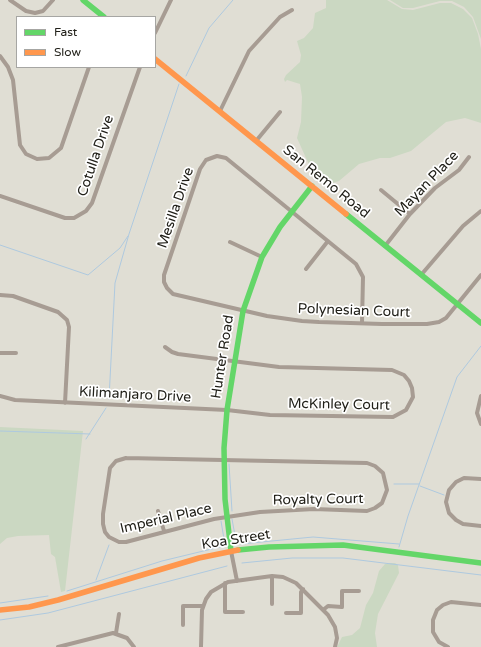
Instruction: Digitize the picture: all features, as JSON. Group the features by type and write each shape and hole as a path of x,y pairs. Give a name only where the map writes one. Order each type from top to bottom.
{"street":[{"path":"10,0 26,11 35,13 43,11 53,0"},
{"path":"83,0 103,16"},
{"path":"156,31 171,0"},
{"path":"220,112 248,51 280,17 292,10"},
{"path":"0,56 8,67 13,80 20,144 26,154 37,159 50,158 61,148 89,68"},
{"name":"San Remo Road","path":"156,60 481,323"},
{"name":"Cotulla Drive","path":"0,196 64,218 74,218 86,211 92,203 140,68"},
{"path":"256,141 280,112"},
{"name":"Mesilla Drive","path":"243,311 173,294 164,282 168,264 202,165 206,160 214,157 226,158 292,211"},
{"name":"Mayan Place","path":"385,246 410,214 435,188 459,170 469,157"},
{"name":"Hunter Road","path":"231,551 227,516 224,460 227,410 243,311 262,257 280,227 312,186"},
{"path":"381,190 410,214"},
{"path":"292,211 353,261 361,271 363,277 362,323"},
{"path":"421,275 463,226 481,211"},
{"path":"306,269 328,241"},
{"path":"230,242 262,257"},
{"name":"Polynesian Court","path":"243,311 302,321 436,323 446,318 481,275"},
{"name":"Kilimanjaro Drive","path":"0,295 13,296 58,312 67,320 69,327 65,403"},
{"name":"McKinley Court","path":"165,347 178,354 279,367 392,370 400,373 409,381 412,388 413,397 406,410 393,417 270,415 227,410"},
{"path":"0,353 16,353"},
{"name":"Kilimanjaro Drive","path":"0,396 15,400 227,410"},
{"path":"481,396 477,413 481,424"},
{"name":"Imperial Place","path":"224,460 126,458 116,461 112,465 108,475 103,522 107,534 116,541 126,542 227,516"},
{"name":"Royalty Court","path":"224,460 370,464 383,473 387,488 382,503 367,511 297,510 227,516"},
{"path":"481,479 468,478 458,480 449,488 446,499 447,508 454,518 463,524 481,526"},
{"path":"158,511 164,531"},
{"name":"Koa Street","path":"0,610 53,601 184,561 231,551 284,546 343,545 481,563"},
{"path":"231,551 237,581"},
{"path":"272,576 272,604"},
{"path":"201,647 201,613 203,606 211,592 225,583 272,576 287,578 303,589 323,610 335,627 335,647"},
{"path":"225,583 225,612 242,612"},
{"path":"286,613 301,613 301,592 303,589"},
{"path":"323,610 328,606 342,606 342,591 359,591"},
{"path":"448,647 438,640 433,632 433,620 437,610 443,605 451,602 481,605"},
{"path":"183,626 183,606 203,606"},
{"path":"116,633 119,614"},
{"path":"58,647 106,634 116,633 127,638 134,647"}],"green space":[{"path":"326,0 387,0 402,9 413,10 440,3 451,3 463,9 472,18 478,34 481,49 481,123 465,118 446,122 411,151 390,158 380,158 359,164 339,181 326,185 315,178 297,138 301,122 302,97 300,84 287,80 285,82 284,79 286,75 300,62 301,55 297,41 304,38 313,28 315,13 326,8"},
{"path":"390,0 481,0 481,39 473,17 464,7 452,1 440,1 413,8 403,8"},
{"path":"0,427 83,431 65,591 61,592 55,557 51,554 49,535 18,536 7,538 0,544"},
{"path":"395,563 398,565 399,573 378,614 375,633 377,647 337,647 342,637 352,635 360,628 366,605 373,593 379,571 385,564"}],"waterway":[{"path":"186,76 209,28 233,0"},
{"path":"109,399 115,283 129,234 179,84"},
{"path":"0,245 88,275 120,248 128,236"},
{"path":"399,547 408,516 457,377 481,346"},
{"path":"86,439 106,408"},
{"path":"0,431 90,434"},
{"path":"229,464 232,511"},
{"path":"394,484 419,484"},
{"path":"420,486 444,495"},
{"path":"232,519 236,541 241,544 313,537 399,544"},
{"path":"67,591 162,561 224,546 221,521"},
{"path":"96,580 109,545"},
{"path":"242,563 292,558 343,558 481,575"},
{"path":"0,620 48,613 227,566"},
{"path":"0,603 48,596"}],"traffic: fast":[{"path":"83,0 103,16"},
{"path":"231,551 225,499 224,448 227,410 243,311 262,257 280,227 312,186"},
{"path":"346,214 481,323"},
{"path":"238,550 269,547 343,545 481,563"}],"traffic: slow":[{"path":"156,60 346,214"},
{"path":"0,610 29,607 58,600 199,558 238,550"}]}
